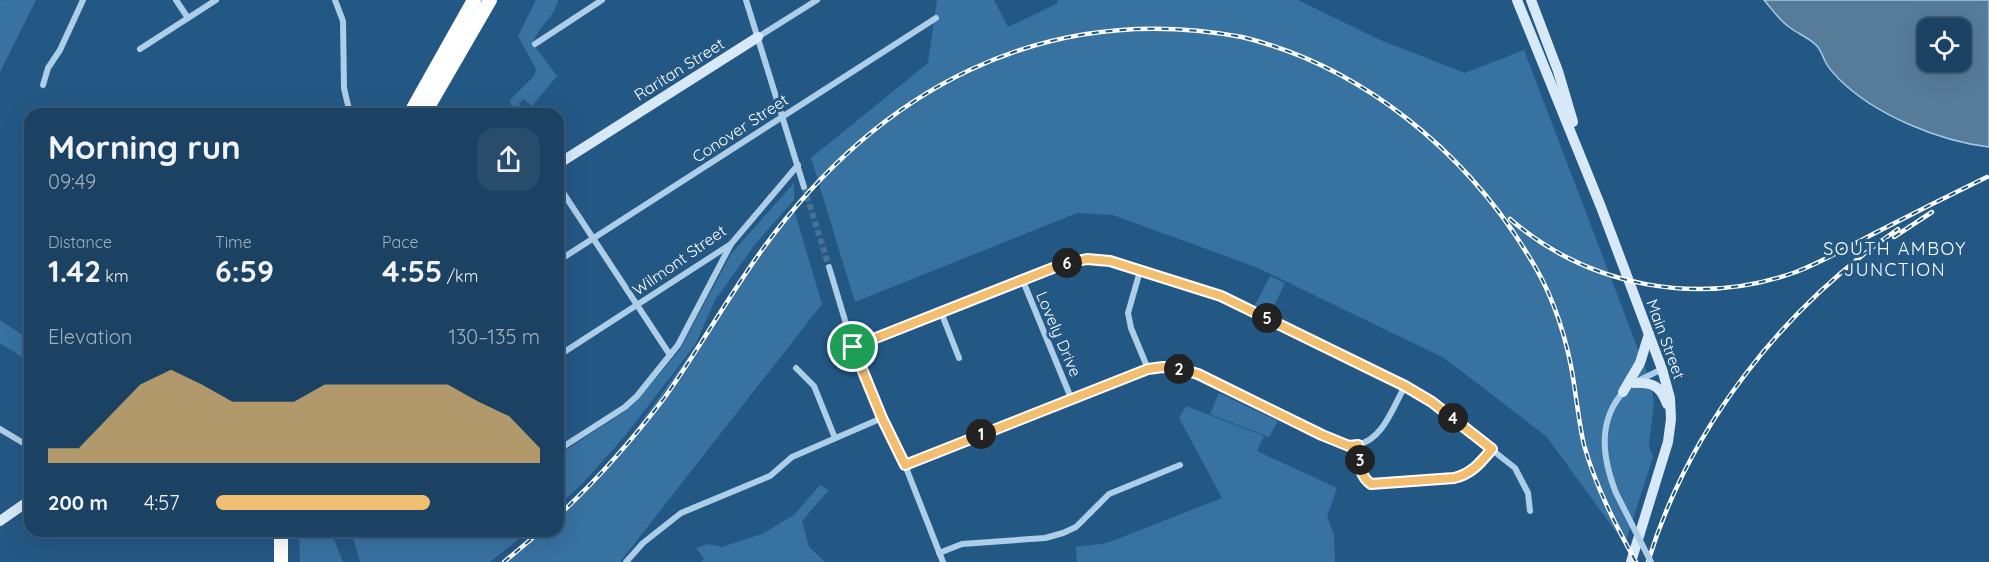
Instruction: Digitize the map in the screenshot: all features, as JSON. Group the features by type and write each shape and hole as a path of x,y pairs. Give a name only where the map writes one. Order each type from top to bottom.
{"highway":[{"path":"413,108 474,0"},
{"path":"428,108 490,0"},
{"path":"435,108 446,80"},
{"path":"280,537 280,562"},
{"path":"290,537 290,562"}],"main road":[{"name":"Main Street","path":"1517,0 1585,166 1662,369 1670,398 1671,416 1665,453 1631,562"},
{"name":"Main Street","path":"1531,0 1558,71 1585,166"},
{"name":"Raritan Street","path":"564,160 758,38"},
{"path":"1623,392 1640,363 1649,334"},
{"path":"1634,383 1652,384 1658,388 1665,397 1671,416"},
{"path":"0,521 24,504"}],"street":[{"path":"43,85 48,68 60,50 83,0"},
{"path":"177,0 188,18"},
{"path":"140,49 216,0"},
{"path":"335,0 343,21 344,88 349,108"},
{"path":"535,44 602,0"},
{"path":"746,0 804,187"},
{"name":"Raritan Street","path":"758,38 817,0"},
{"name":"Conover Street","path":"564,257 936,18"},
{"name":"Wilmont Street","path":"564,352 732,243 798,165"},
{"path":"564,195 670,355"},
{"path":"564,446 625,407 670,355 678,345 732,243"},
{"path":"853,347 1063,264 1087,259 1110,261 1221,296 1405,386 1432,402 1515,468 1528,493 1530,511"},
{"path":"829,267 853,347 882,418 905,465 943,562"},
{"path":"1140,271 1128,313 1131,328 1148,369"},
{"name":"Lovely Drive","path":"1023,281 1071,398"},
{"path":"941,312 959,358"},
{"path":"796,368 814,386 835,438"},
{"path":"905,465 1148,369 1178,368 1198,374 1349,446 1372,439 1380,432 1405,386"},
{"path":"1651,562 1616,493 1606,466 1603,439 1612,409 1623,392 1646,375 1662,369"},
{"path":"626,562 643,543 681,513 770,476 792,457 882,418"},
{"path":"0,429 24,443"},
{"path":"1358,445 1361,473 1364,479 1371,484 1454,478 1465,475 1492,449"},
{"path":"939,553 962,544 1045,538 1064,533 1077,527 1109,494 1180,465"}],"shaded area":[{"path":"1,0 36,0 0,72 0,2"},
{"path":"536,0 558,0 533,44 557,76 532,106 523,99 519,104 521,108 512,108 510,100 534,76 536,69 518,36"},
{"path":"937,0 994,0 1008,27 1058,3 1057,0 1298,0 1380,40 1465,73 1524,50 1649,378 1654,401 1649,446 1653,457 1625,544 1546,436 1444,358 1256,267 1113,215 1077,213 855,302 811,158 928,63"},
{"path":"1764,0 1989,0 1989,147 1929,132 1889,115 1871,104 1833,73 1816,45 1779,18"},
{"path":"794,183 794,200 756,243 715,300 695,345 624,437 564,501 564,451 624,412 640,397 679,351 731,254"},
{"path":"794,210 822,304 620,562 502,562 529,537 564,537 564,506 614,460"},
{"path":"1270,276 1285,283 1271,312 1255,305"},
{"path":"0,320 24,336 24,358 0,343"},
{"path":"1219,393 1278,421 1269,437 1210,414"},
{"path":"1186,406 1264,436 1257,451 1337,488 1327,517 1334,535 1335,562 1077,562 1076,547 1107,543 1222,498 1179,418"},
{"path":"820,485 829,490 802,521 809,547 825,562 701,562 704,559 696,548 708,544 722,547 762,534 794,515"},
{"path":"299,537 331,537 343,562 300,562"},
{"path":"353,537 521,537 490,562 360,562"}],"tunnel":[{"path":"804,187 829,267"}],"railway":[{"path":"564,510 601,474 653,413 678,379 762,250 807,194 857,144 911,103 970,70 1032,46 1098,32 1168,29 1242,37 1286,50 1328,69 1368,91 1406,118 1441,148 1473,181 1503,217 1536,268 1549,295 1568,351 1582,435 1589,461 1607,505 1636,562"},
{"path":"1510,219 1541,242 1574,261 1609,275 1646,284 1683,289 1721,288 1759,283 1806,268 1987,177"},
{"path":"1894,237 1932,212"},
{"path":"1648,562 1666,512 1688,464 1715,418 1745,374 1779,333 1816,295 1856,260 1898,229"},
{"path":"504,562 534,537"}],"district":[{"name":"SOUTH AMBOY JUNCTION","path":"1895,258"}],"route":[{"path":"1087,259 1110,261 1221,296 1256,312 1405,386 1432,402 1492,449 1473,470 1465,475 1454,478 1371,484 1364,479 1361,473 1358,445 1349,446 1337,442 1198,374 1178,368 1163,367 1148,369 1071,398 905,465 882,418 853,347 1063,264 1087,259"}]}
